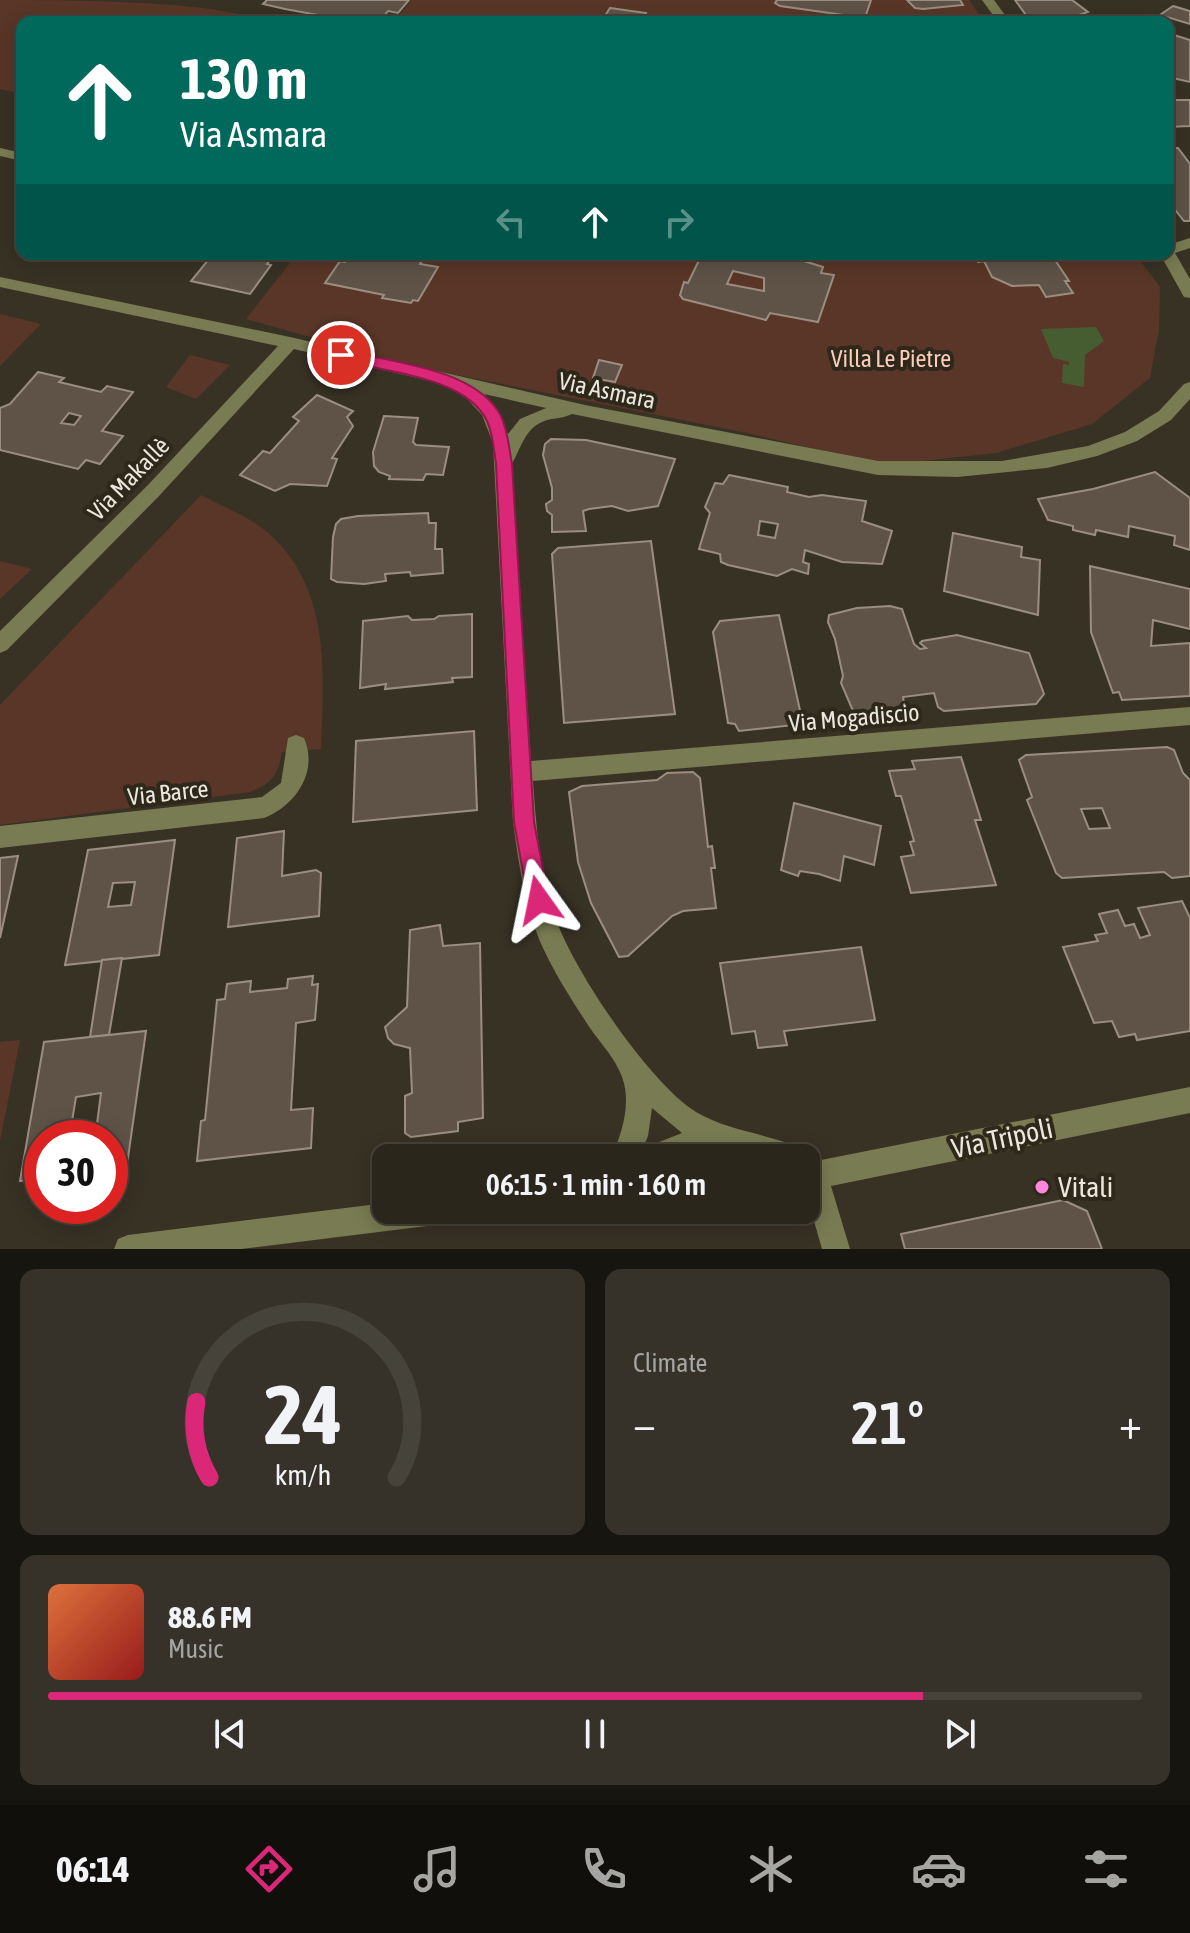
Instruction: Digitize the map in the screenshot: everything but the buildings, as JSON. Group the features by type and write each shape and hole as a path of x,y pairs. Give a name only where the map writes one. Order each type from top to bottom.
{"street":[{"path":"1172,260 1190,293"},
{"name":"Via Asmara","path":"0,282 290,343 585,411 861,466 949,470 1033,463 1111,444 1163,418 1190,388"},
{"name":"Via Makallè","path":"0,644 153,491 290,343"},
{"path":"449,381 477,396 488,409 502,443 522,772 531,865 544,921 572,975 629,1062 675,1113 693,1125 742,1144"},
{"path":"504,464 513,438 528,421 552,413 585,411"},
{"name":"Via Mogadiscio","path":"522,772 1190,716"},
{"name":"Via Barce","path":"0,837 264,807 277,802 295,780 296,745"},
{"path":"629,1062 640,1103 631,1144"},
{"name":"Via Tripoli","path":"820,1172 864,1166 1190,1100"},
{"path":"687,1144 732,1142"},
{"path":"820,1204 836,1249"},
{"path":"128,1249 372,1219"}],"green space":[{"path":"0,0 176,5 244,16 16,16 16,93 0,89"},
{"path":"412,0 969,0 980,16 398,16"},
{"name":"Villa Le Pietre","path":"292,260 1140,260 1160,287 1159,329 1150,378 1092,424 996,453 884,465 747,433 417,367 246,319"},
{"path":"0,314 41,324 0,366"},
{"path":"190,355 230,365 196,399 166,387"},
{"path":"201,495 266,531 287,553 302,577 313,604 319,632 323,690 321,749 282,752 273,778 250,792 0,825 0,705"},
{"path":"0,561 32,569 0,599"},
{"path":"20,1040 0,1141 0,1042"}],"shaded area":[{"path":"1096,327 1104,341 1085,355 1084,387 1062,383 1063,364 1069,365 1069,362 1053,358 1041,329"}],"place":[{"name":"Vitali","path":"1042,1187"}],"route":[{"path":"341,355 449,381 477,396 493,416 502,443 504,464 524,822 539,900"}]}
